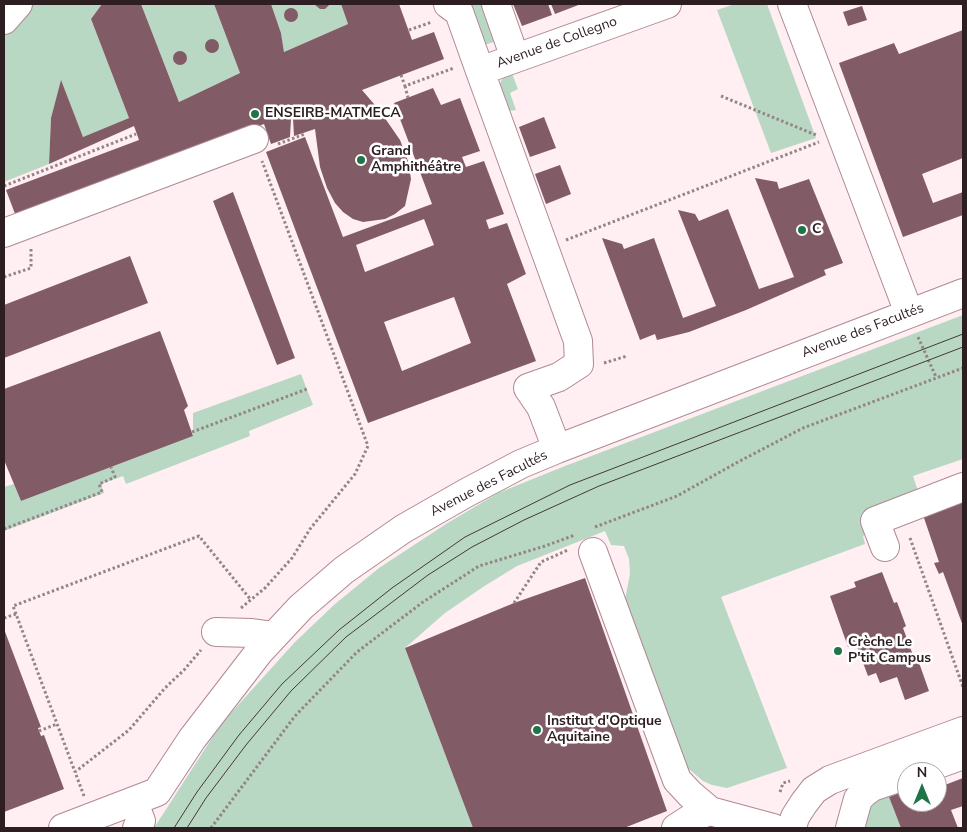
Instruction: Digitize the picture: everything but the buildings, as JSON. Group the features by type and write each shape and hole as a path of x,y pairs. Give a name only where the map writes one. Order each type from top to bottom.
{"street":[{"path":"4,20 18,4"},
{"path":"448,4 459,12 470,68"},
{"path":"496,4 515,58"},
{"name":"Avenue de Collegno","path":"557,449 541,407 528,388 559,377 579,364 578,341 533,217 470,68 515,58 667,4"},
{"path":"792,4 837,144 908,313"},
{"path":"4,233 264,148"},
{"name":"Avenue des Facultés","path":"134,802 153,795 162,786 192,739 258,652 301,607 344,570 403,529 482,484 557,449 963,293"},
{"path":"885,547 875,521 963,487"},
{"path":"587,539 677,780 710,811 773,828"},
{"path":"216,632 274,636"},
{"path":"792,828 795,817 814,790 830,780 963,731"},
{"path":"944,762 963,755"},
{"path":"850,828 858,799 872,787 897,778"},
{"path":"63,828 134,802 141,821 137,828"},
{"path":"676,828 692,817 710,811"}],"path":[{"path":"405,86 470,68"},
{"path":"401,75 408,98"},
{"path":"722,96 837,144"},
{"path":"4,186 136,134"},
{"path":"305,134 264,148 368,446 355,474"},
{"path":"545,248 837,144"},
{"path":"4,276 31,268 31,246"},
{"path":"908,313 936,377"},
{"path":"514,603 541,562 587,539 598,526 677,496 803,428 963,368"},
{"path":"192,432 307,389"},
{"path":"4,529 102,492 99,484 115,477 111,467"},
{"path":"900,511 963,687"},
{"path":"211,828 295,716 357,652 423,602 479,566 545,546 587,539 598,526"},
{"path":"75,772 13,606 199,536 251,600"},
{"path":"4,618 16,614"},
{"path":"39,730 57,724"}],"green space":[{"path":"33,4 102,4 91,19 129,118 83,137 61,81 51,118 49,164 4,182 4,35"},
{"path":"141,4 214,4 240,73 179,102"},
{"path":"271,4 341,4 348,24 284,52 281,33"},
{"path":"457,4 487,4 500,40 475,48"},
{"path":"735,4 767,4 816,138 771,153 717,10"},
{"path":"511,71 518,89 510,93 516,110 508,111 499,88 505,74"},
{"path":"963,315 963,459 913,476 919,494 863,536 865,544 721,597 787,768 727,788 703,781 684,765 624,605 630,574 629,559 624,546 611,545 605,531 517,566 445,613 405,648 473,828 154,828 221,724 295,642 335,604 379,568 446,524 498,493"},
{"path":"301,374 313,405 249,431 250,436 126,484 123,476 101,484 104,493 4,531 4,487 14,484 21,501 193,436 193,413"},
{"path":"887,792 901,828 860,828 870,803"}],"tram line":[{"path":"174,828 197,792 239,735 282,684 339,630 392,588 465,537 570,485 963,334"},
{"path":"187,828 206,798 246,745 291,691 346,637 428,575 472,547 524,520 599,486 963,347"}],"place":[{"name":"ENSEIRB-MATMECA","path":"255,114"},
{"name":"Grand Amphithéâtre","path":"361,160"},
{"name":"C","path":"802,230"},
{"name":"Crèche Le P'tit Campus","path":"838,651"},
{"name":"Institut d'Optique Aquitaine","path":"537,730"}]}
